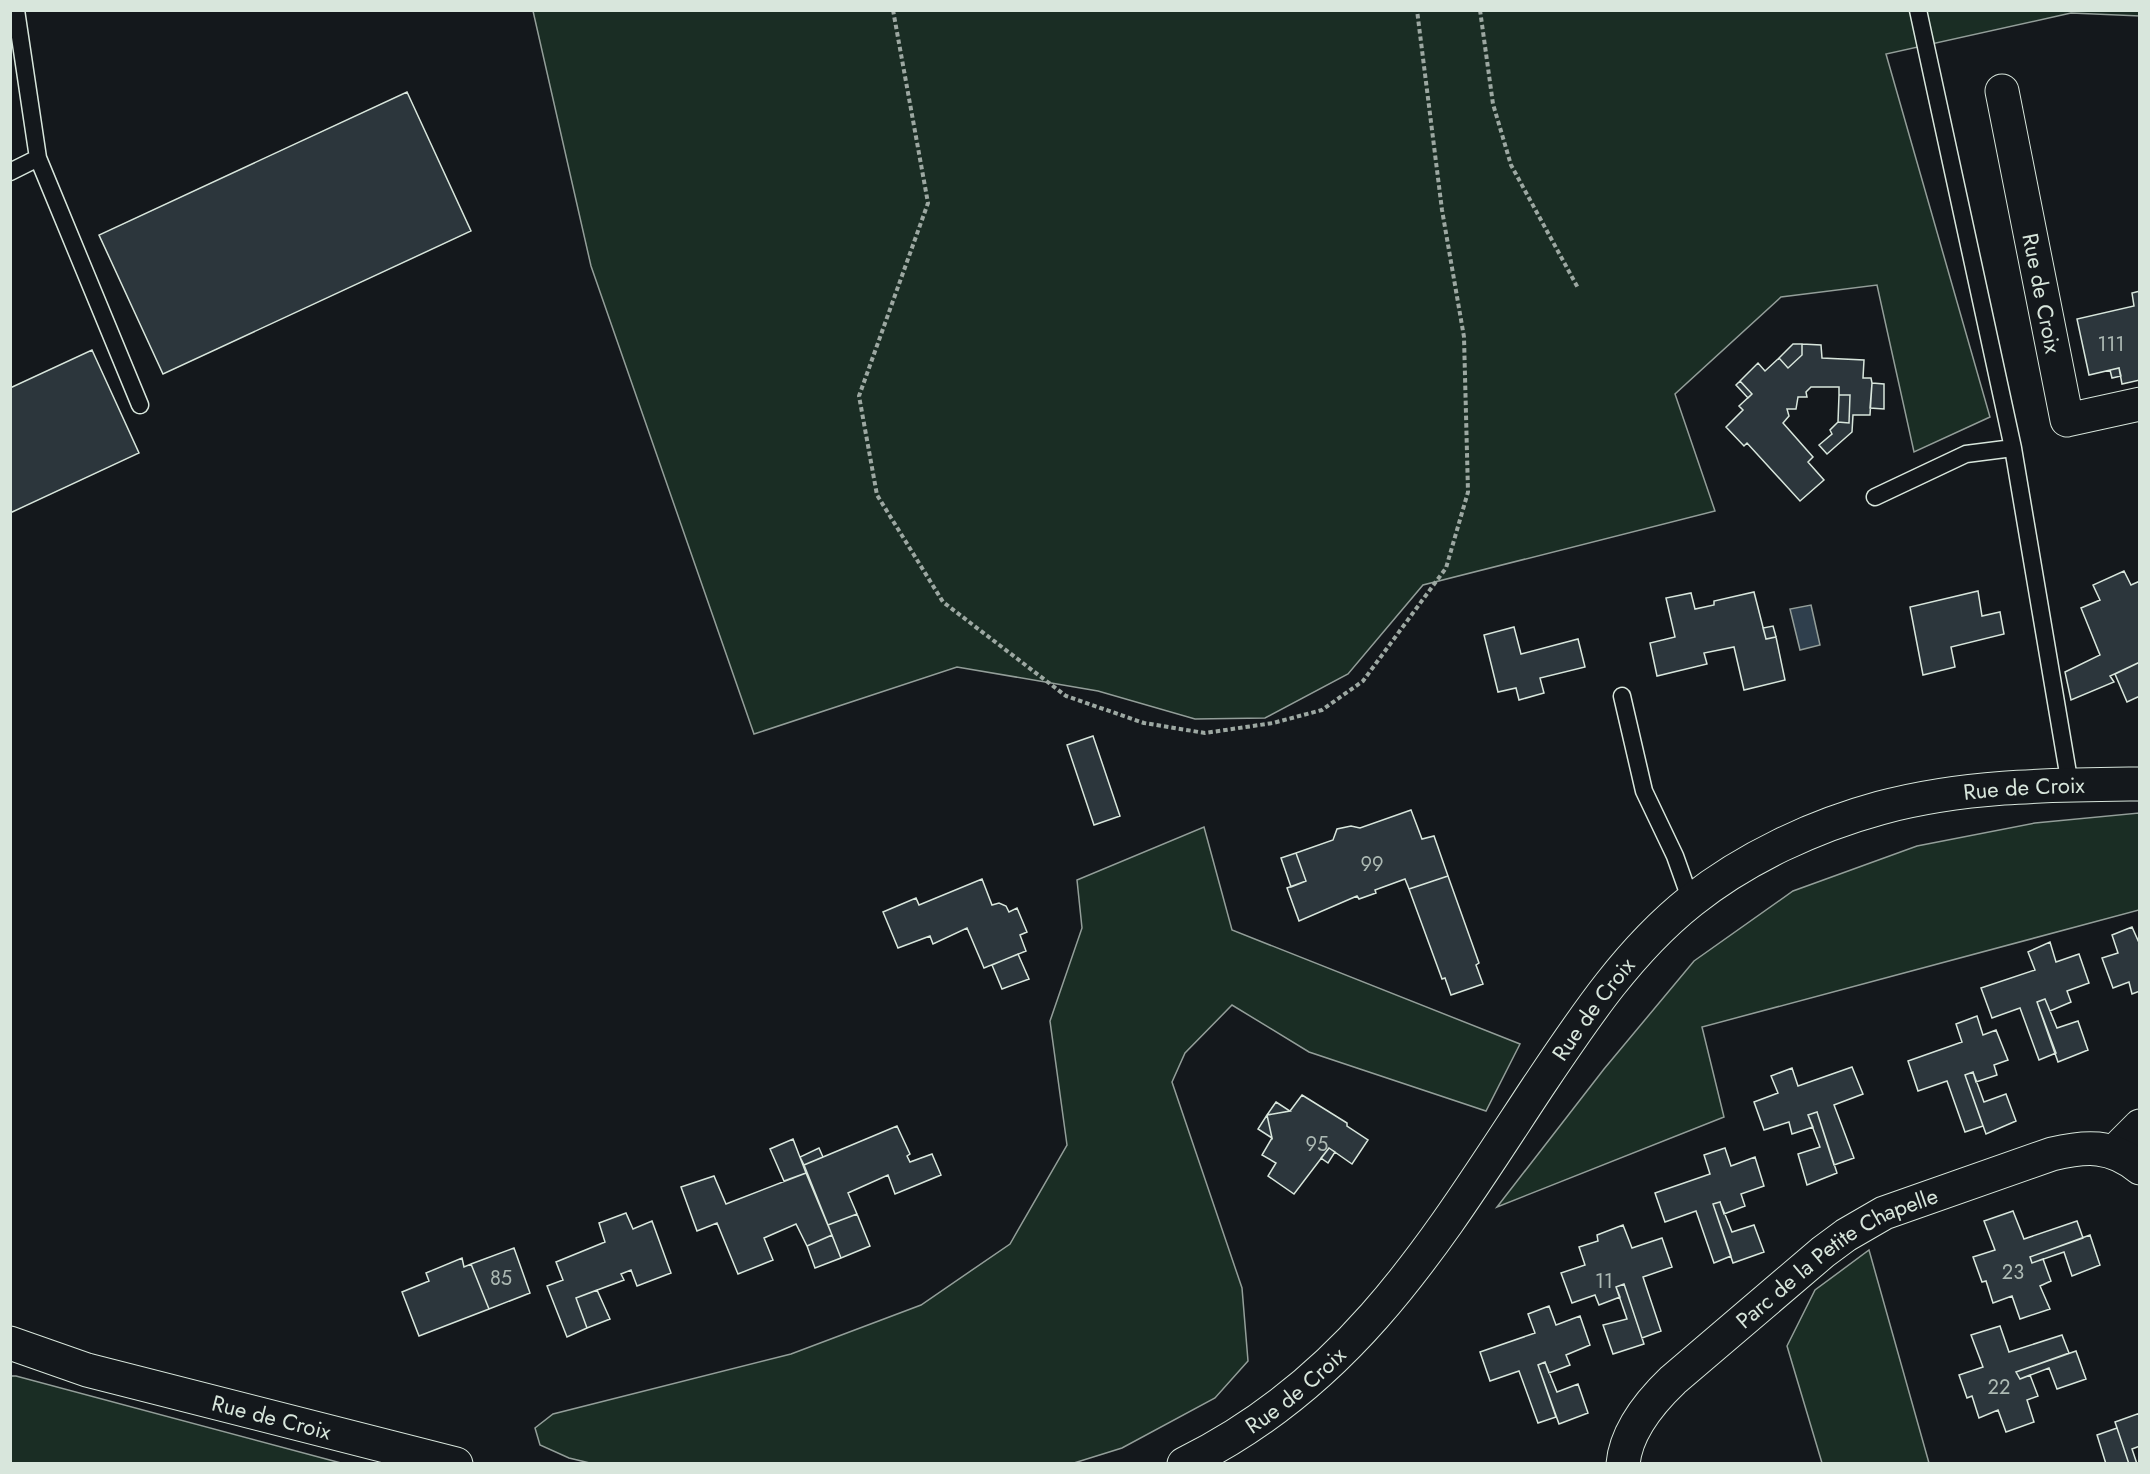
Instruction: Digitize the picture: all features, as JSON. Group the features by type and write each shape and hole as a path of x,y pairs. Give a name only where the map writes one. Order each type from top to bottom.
{"main road":[{"name":"Rue de Croix","path":"2002,91 2067,420 2139,404"},
{"name":"Rue de Croix","path":"1184,1464 1229,1438 1286,1399 1357,1338 1420,1263 1572,1036 1612,981 1691,902 1744,866 1781,846 1877,809 1937,794 2070,785 2139,784"},
{"name":"Parc de la Petite Chapelle","path":"1623,1464 1629,1441 1653,1399 1814,1260 1860,1226 1884,1213 2052,1154 2098,1147 2127,1160 2139,1126"},
{"name":"Rue de Croix","path":"10,1343 87,1370 456,1464"},
{"name":"Rue de Croix","path":"10,1359 87,1370"}],"lane":[{"path":"16,10 38,158 140,405"},
{"path":"1918,10 2013,448 2070,785"},
{"path":"10,172 38,158"},
{"path":"1875,497 1966,454 2013,448"},
{"path":"1622,696 1644,791 1675,856 1691,902"}],"path":[{"path":"893,10 928,203 859,396 877,495 943,602 1066,696 1144,723 1205,733 1273,723 1322,710 1363,681 1446,568 1467,492 1464,337 1442,210 1417,10"},
{"path":"1480,10 1493,104 1511,165 1578,288"}],"green space":[{"path":"2139,10 2140,16 2071,13 1886,54 1990,417 1914,452 1877,285 1781,297 1675,394 1715,511 1423,585 1348,674 1265,718 1195,719 1098,691 957,667 754,734 591,266 533,11"},
{"path":"2139,813 2139,910 1702,1027 1724,1117 1497,1207 1604,1069 1694,961 1793,891 1917,846 2035,823"},
{"path":"1204,827 1232,930 1520,1044 1486,1111 1309,1052 1232,1005 1185,1053 1172,1082 1242,1288 1248,1361 1215,1398 1122,1448 1074,1463 594,1464 569,1458 540,1445 535,1428 553,1414 791,1354 921,1305 1010,1244 1067,1145 1050,1021 1082,928 1077,880"},
{"path":"1869,1250 1929,1463 1822,1463 1787,1346 1815,1290"},
{"path":"11,1376 16,1376 341,1463 11,1463"}],"water":[{"path":"1811,605 1820,645 1800,650 1790,609"}],"building":[{"path":"407,92 471,231 163,374 99,235"},
{"path":"2140,291 2140,380 2122,384 2119,368 2089,375 2077,319 2134,306 2132,293"},
{"path":"1793,344 1802,344 1802,355 1788,368 1779,358"},
{"path":"1802,344 1821,345 1822,358 1864,360 1863,378 1871,378 1872,383 1870,415 1853,415 1852,432 1827,454 1819,445 1832,434 1830,430 1838,422 1849,423 1850,395 1839,395 1839,387 1811,387 1806,392 1807,397 1798,397 1796,409 1787,409 1789,416 1783,423 1813,457 1808,462 1824,480 1800,501 1747,443 1744,446 1726,427 1743,410 1739,406 1752,394 1740,381 1758,363 1765,371 1779,358 1788,368 1802,355"},
{"path":"92,350 139,453 10,513 10,388"},
{"path":"2119,368 2121,376 2112,378 2110,370"},
{"path":"1740,381 1752,394 1748,398 1736,385"},
{"path":"1872,383 1884,384 1884,409 1870,408"},
{"path":"1839,395 1850,395 1849,423 1838,422"},
{"path":"2124,571 2131,585 2140,581 2140,662 2110,676 2114,682 2071,700 2065,672 2100,655 2081,608 2100,600 2093,585"},
{"path":"1978,591 1982,616 2000,612 2004,634 1951,647 1955,667 1923,675 1910,607"},
{"path":"1754,592 1766,639 1776,637 1785,680 1744,690 1734,647 1704,653 1707,664 1657,676 1650,643 1675,637 1666,598 1691,593 1695,609 1714,605 1714,601"},
{"path":"1773,626 1776,637 1766,639 1763,628"},
{"path":"1514,627 1521,654 1578,639 1585,667 1540,678 1544,693 1519,700 1516,688 1498,692 1484,635"},
{"path":"2140,662 2140,696 2127,702 2115,674"},
{"path":"1093,736 1120,816 1094,825 1067,745"},
{"path":"1411,810 1422,839 1434,836 1448,876 1409,889 1405,879 1375,890 1376,893 1359,899 1357,896 1299,921 1287,888 1306,881 1296,853 1333,840 1337,829 1351,826 1360,828"},
{"path":"1296,853 1306,881 1291,887 1281,858"},
{"path":"1448,876 1479,963 1476,965 1483,984 1451,995 1445,978 1442,979 1409,889"},
{"path":"982,879 992,905 999,903 1006,906 1009,912 1017,908 1027,932 1020,935 1026,951 984,968 967,928 933,944 930,936 898,948 883,912 916,898 919,905"},
{"path":"2132,927 2140,945 2140,991 2132,994 2129,982 2113,988 2102,958 2118,953 2112,935"},
{"path":"2050,942 2056,962 2079,954 2089,983 2067,991 2071,1002 2050,1011 2045,999 2037,1002 2056,1053 2039,1060 2020,1008 1992,1018 1981,988 2035,970 2028,952"},
{"path":"1018,954 1029,979 1002,989 992,965"},
{"path":"2045,999 2057,1028 2078,1021 2088,1050 2058,1062 2037,1002"},
{"path":"1977,1016 1983,1035 1996,1030 2008,1060 1994,1065 1997,1075 1976,1082 1973,1072 1965,1075 1983,1126 1965,1132 1947,1081 1918,1091 1908,1061 1962,1042 1956,1024"},
{"path":"1852,1067 1863,1094 1834,1105 1854,1158 1834,1165 1817,1112 1808,1115 1813,1127 1792,1134 1789,1122 1764,1130 1754,1102 1778,1093 1771,1076 1792,1068 1798,1086"},
{"path":"1973,1072 1984,1102 2006,1094 2016,1121 1986,1134 1965,1075"},
{"path":"1302,1095 1347,1123 1347,1126 1368,1140 1352,1164 1329,1148 1294,1194 1268,1176 1276,1163 1262,1155 1272,1138 1267,1115 1290,1111"},
{"path":"1276,1102 1290,1111 1267,1115"},
{"path":"1817,1112 1837,1173 1807,1185 1798,1154 1820,1147 1808,1115"},
{"path":"1267,1115 1272,1138 1258,1129"},
{"path":"897,1126 910,1154 907,1156 910,1162 932,1154 941,1175 895,1194 888,1175 848,1193 857,1214 828,1225 804,1165"},
{"path":"793,1139 806,1173 784,1181 770,1149"},
{"path":"819,1148 823,1157 804,1165 800,1157"},
{"path":"1329,1148 1335,1152 1328,1163 1321,1158"},
{"path":"1725,1148 1731,1166 1755,1157 1764,1186 1741,1194 1745,1206 1724,1214 1720,1202 1713,1204 1731,1256 1714,1263 1696,1211 1665,1222 1655,1193 1710,1174 1704,1155"},
{"path":"806,1173 832,1235 807,1246 796,1224 764,1238 773,1260 738,1274 717,1223 697,1231 681,1187 714,1176 726,1204"},
{"path":"1720,1202 1732,1232 1754,1225 1764,1252 1733,1263 1713,1204"},
{"path":"2013,1211 2024,1239 2077,1221 2083,1238 2030,1257 2032,1263 2043,1259 2051,1281 2040,1286 2050,1309 2020,1319 2012,1296 1993,1303 1986,1281 1982,1282 1973,1257 1995,1250 1984,1221"},
{"path":"626,1213 633,1229 652,1221 671,1273 637,1286 631,1270 621,1274 624,1280 576,1298 587,1328 567,1337 547,1286 563,1280 556,1262 605,1242 599,1223"},
{"path":"857,1214 870,1246 841,1258 828,1225"},
{"path":"1623,1225 1632,1248 1662,1238 1672,1267 1643,1277 1661,1331 1642,1338 1624,1284 1616,1287 1620,1297 1599,1305 1595,1295 1572,1303 1561,1273 1585,1265 1579,1247 1598,1241 1597,1235"},
{"path":"832,1235 841,1258 815,1268 807,1246"},
{"path":"2090,1235 2100,1265 2072,1276 2064,1252 2032,1263 2030,1257"},
{"path":"514,1248 530,1293 489,1309 471,1264"},
{"path":"462,1258 464,1267 471,1264 489,1309 419,1336 402,1292 429,1281 426,1273"},
{"path":"1624,1284 1644,1344 1613,1354 1603,1325 1627,1319 1616,1287"},
{"path":"597,1290 610,1319 587,1328 576,1298"},
{"path":"1549,1306 1556,1325 1580,1316 1590,1345 1566,1355 1570,1365 1549,1373 1545,1362 1538,1365 1556,1417 1538,1423 1519,1371 1490,1381 1480,1352 1535,1333 1528,1314"},
{"path":"2000,1326 2009,1352 2062,1335 2069,1353 2016,1372 2020,1379 2030,1375 2038,1396 2027,1400 2034,1422 2006,1432 1998,1410 1979,1418 1972,1396 1967,1398 1959,1375 1983,1367 1971,1335"},
{"path":"2076,1351 2086,1379 2057,1389 2049,1368 2020,1379 2016,1372"},
{"path":"1545,1362 1557,1392 1578,1384 1588,1413 1559,1424 1538,1365"},
{"path":"2140,1413 2140,1446 2132,1449 2137,1464 2129,1464 2115,1422"},
{"path":"2117,1428 2129,1464 2106,1464 2097,1435"}]}
